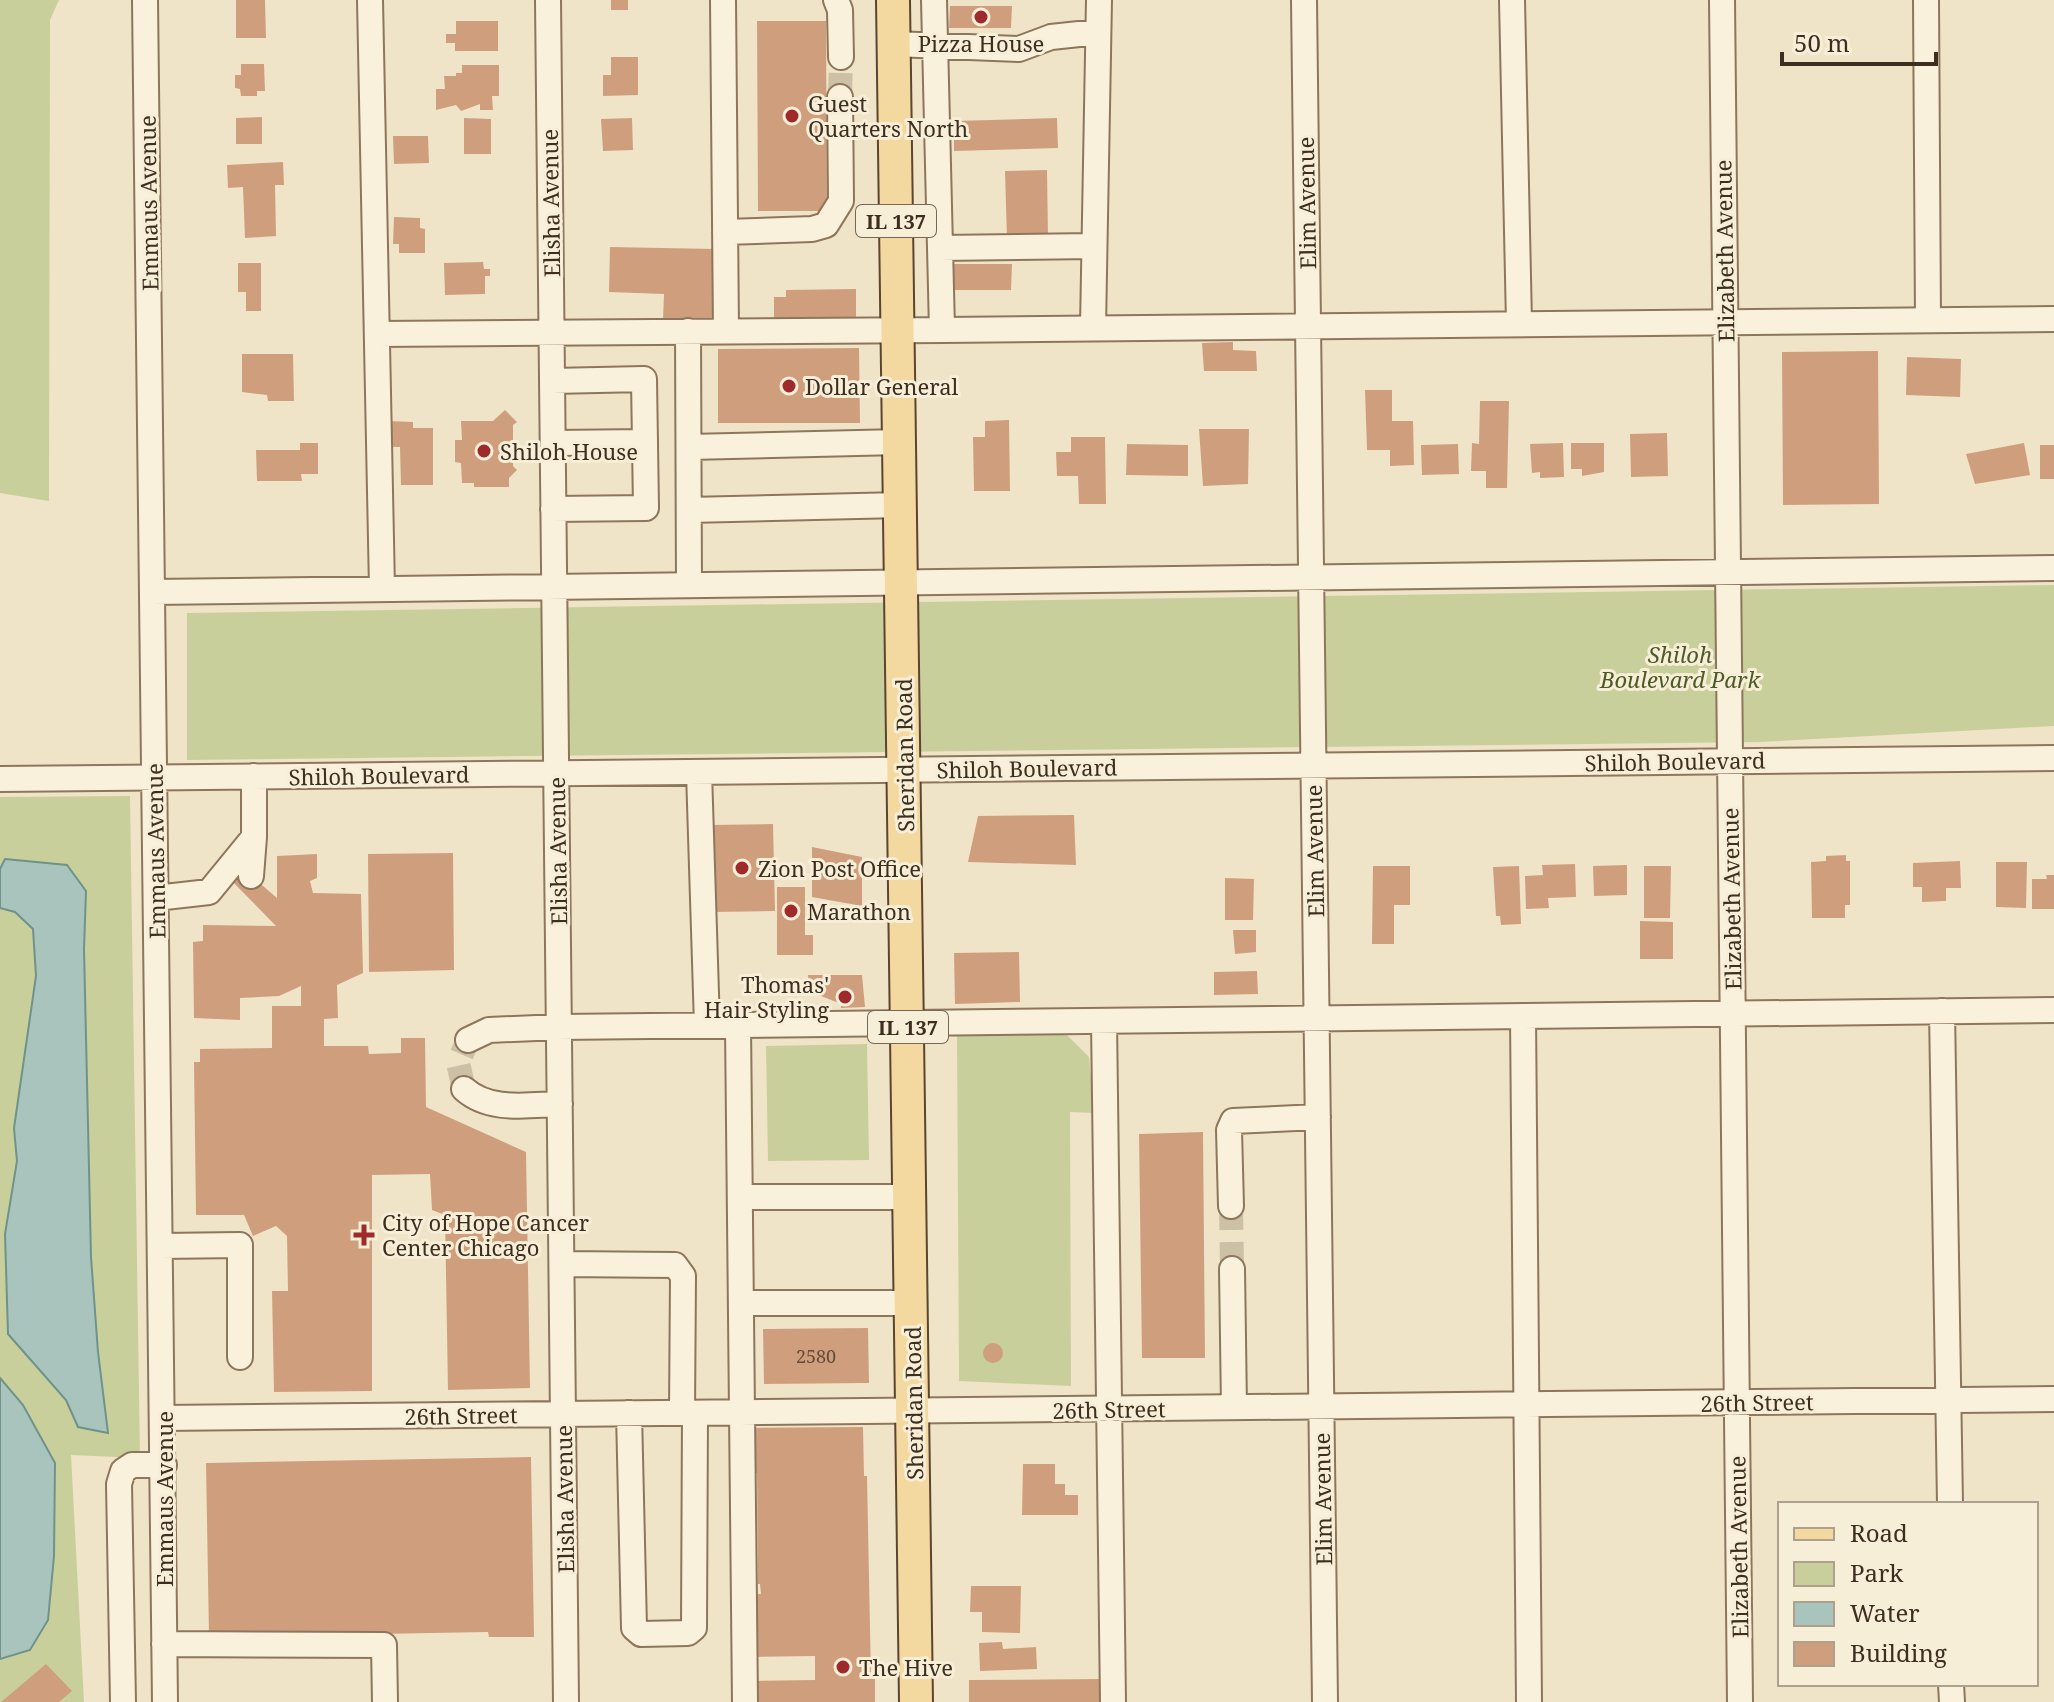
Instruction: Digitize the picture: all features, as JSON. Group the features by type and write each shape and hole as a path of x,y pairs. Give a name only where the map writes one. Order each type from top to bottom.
{"main road":[{"name":"Sheridan Road","path":"893,0 916,1702"}],"street":[{"name":"Emmaus Avenue","path":"145,0 165,1702"},
{"path":"370,0 382,589"},
{"name":"Elisha Avenue","path":"548,0 566,1702"},
{"path":"723,0 726,331"},
{"path":"836,0 840,10 841,57"},
{"path":"934,0 942,330"},
{"path":"1093,327 1099,0"},
{"name":"Elim Avenue","path":"1304,0 1325,1702"},
{"path":"1512,0 1519,323"},
{"name":"Elizabeth Avenue","path":"1722,0 1740,1702"},
{"path":"1926,0 1928,320"},
{"path":"894,44 1019,49 1051,37 1098,32"},
{"path":"725,232 812,229 826,225 841,201 840,97"},
{"path":"940,248 1094,246"},
{"path":"377,334 2054,319"},
{"path":"688,331 689,585"},
{"path":"552,381 644,379 646,508 553,509"},
{"path":"553,443 645,442"},
{"path":"689,447 900,442"},
{"path":"689,510 901,505"},
{"path":"152,592 2054,568"},
{"name":"Shiloh Boulevard","path":"0,779 2054,758"},
{"path":"699,772 707,1025"},
{"path":"156,898 209,892 244,881 254,837 254,776"},
{"path":"209,892 254,837"},
{"path":"468,1040 489,1030 559,1027 2054,1010"},
{"path":"1942,1011 1950,1502"},
{"path":"1523,1016 1529,1702"},
{"path":"1104,1021 1113,1702"},
{"path":"738,1025 745,1702"},
{"path":"464,1089 476,1100 490,1105 560,1104"},
{"path":"1231,1206 1229,1130 1233,1121 1318,1117"},
{"path":"740,1197 911,1197"},
{"path":"161,1246 240,1245 240,1357"},
{"path":"562,1264 675,1265 683,1276 694,1628 688,1633 641,1634 634,1628 629,1413"},
{"path":"1232,1269 1234,1407"},
{"path":"741,1303 912,1303"},
{"name":"26th Street","path":"163,1418 2054,1399"},
{"path":"123,1702 119,1484 123,1471 132,1465 164,1465"},
{"path":"121,1558 164,1557"},
{"path":"164,1644 384,1645 385,1702"}],"green space":[{"path":"0,0 59,0 50,20 49,501 0,493"},
{"name":"Shiloh Boulevard Park","path":"2054,585 2054,726 1760,742 187,760 187,613"},
{"path":"130,796 140,1458 71,1455 84,1702 0,1702 0,797"},
{"path":"957,1034 1067,1035 1089,1057 1094,1113 1070,1112 1071,1386 959,1381"},
{"path":"867,1044 869,1160 768,1161 766,1046"}],"water":[{"path":"5,859 67,865 86,891 84,949 91,1257 108,1433 78,1427 66,1400 8,1334 5,1234 17,1161 14,1128 36,976 33,929 15,912 0,908 0,869"},
{"path":"0,1378 23,1405 55,1463 54,1556 48,1620 30,1650 0,1659"}],"building":[{"path":"236,0 265,0 266,38 236,38"},
{"path":"611,0 628,0 628,10 611,10"},
{"name":"Pizza House","path":"950,6 1012,6 1011,28 949,28"},
{"path":"456,21 498,21 498,51 455,51 455,43 446,43 446,34 456,34"},
{"name":"Guest Quarters North","path":"757,21 826,21 827,211 758,211"},
{"path":"611,57 638,57 638,95 603,96 603,75 611,75"},
{"path":"241,64 264,64 265,91 257,91 257,96 241,96 240,89 235,88 235,75 241,75"},
{"path":"462,65 499,65 499,96 492,96 493,110 480,110 480,104 461,111 456,105 436,110 436,89 445,89 444,76 462,73"},
{"path":"262,117 262,144 236,144 236,118"},
{"path":"464,118 491,119 491,154 464,154"},
{"path":"632,118 633,150 603,151 601,119"},
{"path":"1057,118 1058,148 954,151 954,121"},
{"path":"393,136 428,136 429,163 394,164"},
{"path":"283,162 284,185 275,185 276,236 245,238 243,187 228,188 227,165"},
{"path":"1047,170 1048,238 1007,239 1005,171"},
{"path":"394,217 420,218 420,228 425,229 425,253 399,253 399,244 393,244"},
{"path":"610,247 716,249 714,321 663,320 664,294 609,292"},
{"path":"483,262 484,269 490,269 490,276 485,276 485,294 445,295 444,263"},
{"path":"238,263 261,263 261,311 246,311 246,292 238,292"},
{"path":"954,264 1012,264 1011,290 954,290"},
{"path":"856,289 856,320 774,321 774,297 786,297 786,290"},
{"path":"1233,342 1233,350 1256,351 1257,371 1204,371 1202,343"},
{"name":"Dollar General","path":"859,348 860,423 718,423 718,349"},
{"path":"1878,351 1879,504 1783,505 1782,352"},
{"path":"242,354 293,354 294,401 268,401 267,395 242,392"},
{"path":"1907,357 1961,359 1960,397 1906,395"},
{"path":"1365,390 1392,390 1392,421 1413,421 1414,465 1390,466 1390,450 1367,450"},
{"path":"1480,401 1509,401 1507,488 1486,488 1486,471 1471,471 1472,443 1479,444"},
{"name":"Shiloh House","path":"505,410 517,422 513,425 513,466 517,470 509,478 509,487 474,487 474,483 462,483 461,463 455,462 455,440 462,440 461,421 493,421"},
{"path":"1009,420 1010,491 974,491 973,437 985,437 985,421"},
{"path":"387,421 413,422 413,428 433,428 433,485 401,485 400,447 387,447"},
{"path":"1199,429 1249,429 1248,484 1203,486"},
{"path":"1667,433 1668,476 1631,477 1630,434"},
{"path":"1071,437 1105,437 1106,504 1079,504 1078,476 1057,476 1056,452 1071,452"},
{"path":"300,443 318,443 318,474 301,474 302,481 257,481 256,450 300,450"},
{"path":"1563,443 1564,477 1540,478 1540,472 1532,473 1530,444"},
{"path":"1571,443 1604,443 1604,472 1582,476 1582,469 1571,469"},
{"path":"2024,443 2030,475 1975,484 1966,454"},
{"path":"1127,444 1188,445 1188,476 1126,475"},
{"path":"1458,444 1459,474 1422,475 1421,445"},
{"path":"2040,445 2054,445 2054,479 2040,479"},
{"path":"1074,815 1076,865 968,862 978,816"},
{"name":"Zion Post Office","path":"773,824 775,911 712,912 710,825"},
{"name":"Marathon","path":"812,847 862,857 862,906 812,897"},
{"path":"453,853 454,970 369,972 368,854"},
{"path":"317,854 317,878 310,881 313,893 361,894 363,973 337,985 338,1018 324,1019 324,1046 368,1046 369,1054 401,1053 401,1038 425,1038 426,1107 526,1152 530,1388 448,1390 445,1215 432,1210 430,1174 372,1175 372,1391 274,1392 272,1291 288,1291 287,1236 276,1226 253,1236 244,1215 196,1215 194,1062 200,1062 200,1049 272,1048 272,1006 301,1006 301,986 279,996 240,998 240,1020 194,1018 193,942 203,941 203,925 276,926 230,879 242,868 277,898 277,856"},
{"path":"1846,855 1846,861 1850,861 1850,905 1845,905 1845,918 1812,918 1811,862 1826,861 1826,856"},
{"path":"1960,861 1961,888 1946,888 1946,901 1922,902 1922,887 1913,887 1913,863"},
{"path":"1996,862 2027,862 2026,908 1996,907"},
{"path":"1575,864 1576,897 1548,898 1549,908 1526,909 1525,876 1543,875 1542,865"},
{"path":"1627,865 1627,895 1594,896 1593,866"},
{"path":"1373,866 1410,866 1410,905 1394,905 1394,944 1372,944"},
{"path":"1519,866 1521,924 1501,925 1500,916 1496,916 1493,867"},
{"path":"1644,866 1671,866 1670,918 1644,918"},
{"path":"2046,875 2054,875 2054,909 2032,909 2032,879 2047,879"},
{"path":"1225,878 1254,879 1253,920 1225,920"},
{"name":"Marathon","path":"777,887 805,887 805,935 813,935 813,955 777,955"},
{"path":"1640,921 1673,922 1673,959 1640,959"},
{"path":"1233,930 1256,930 1256,952 1235,954"},
{"path":"1019,952 1020,1002 955,1004 954,953"},
{"path":"1257,971 1258,994 1214,995 1214,972"},
{"name":"Thomas' Hair Styling","path":"808,975 862,975 865,1007 841,1008 841,1004 809,991"},
{"path":"1203,1132 1205,1358 1142,1358 1139,1134"},
{"path":"868,1328 869,1383 764,1384 763,1329"},
{"path":"993,1343 1000,1346 1003,1353 1000,1360 993,1363 986,1360 983,1353 986,1346"},
{"path":"863,1427 864,1476 867,1476 871,1678 875,1678 875,1702 754,1702 753,1681 815,1680 815,1656 754,1657 753,1594 761,1594 758,1584 757,1473 754,1473 745,1428"},
{"path":"531,1457 534,1637 489,1637 488,1632 209,1637 206,1463"},
{"path":"1023,1464 1055,1464 1055,1484 1065,1484 1065,1495 1078,1495 1078,1515 1022,1515"},
{"path":"971,1586 1021,1586 1020,1633 982,1632 982,1612 970,1612"},
{"path":"1002,1642 1003,1649 1036,1647 1037,1669 980,1671 979,1643"},
{"path":"46,1664 72,1691 59,1702 1,1702"},
{"path":"1102,1679 1102,1702 969,1702 969,1680"}],"tunnel":[{"path":"840,97 841,57"},
{"path":"464,1089 458,1063 468,1040"},
{"path":"1231,1206 1232,1269"}],"place":[{"name":"Pizza House","path":"981,17"},
{"name":"Guest Quarters North","path":"792,116"},
{"name":"Dollar General","path":"789,386"},
{"name":"Shiloh House","path":"484,451"},
{"name":"Zion Post Office","path":"742,868"},
{"name":"Marathon","path":"791,911"},
{"name":"Thomas' Hair Styling","path":"845,997"},
{"name":"City of Hope Cancer Center Chicago","path":"364,1235"},
{"name":"The Hive","path":"843,1667"}]}
